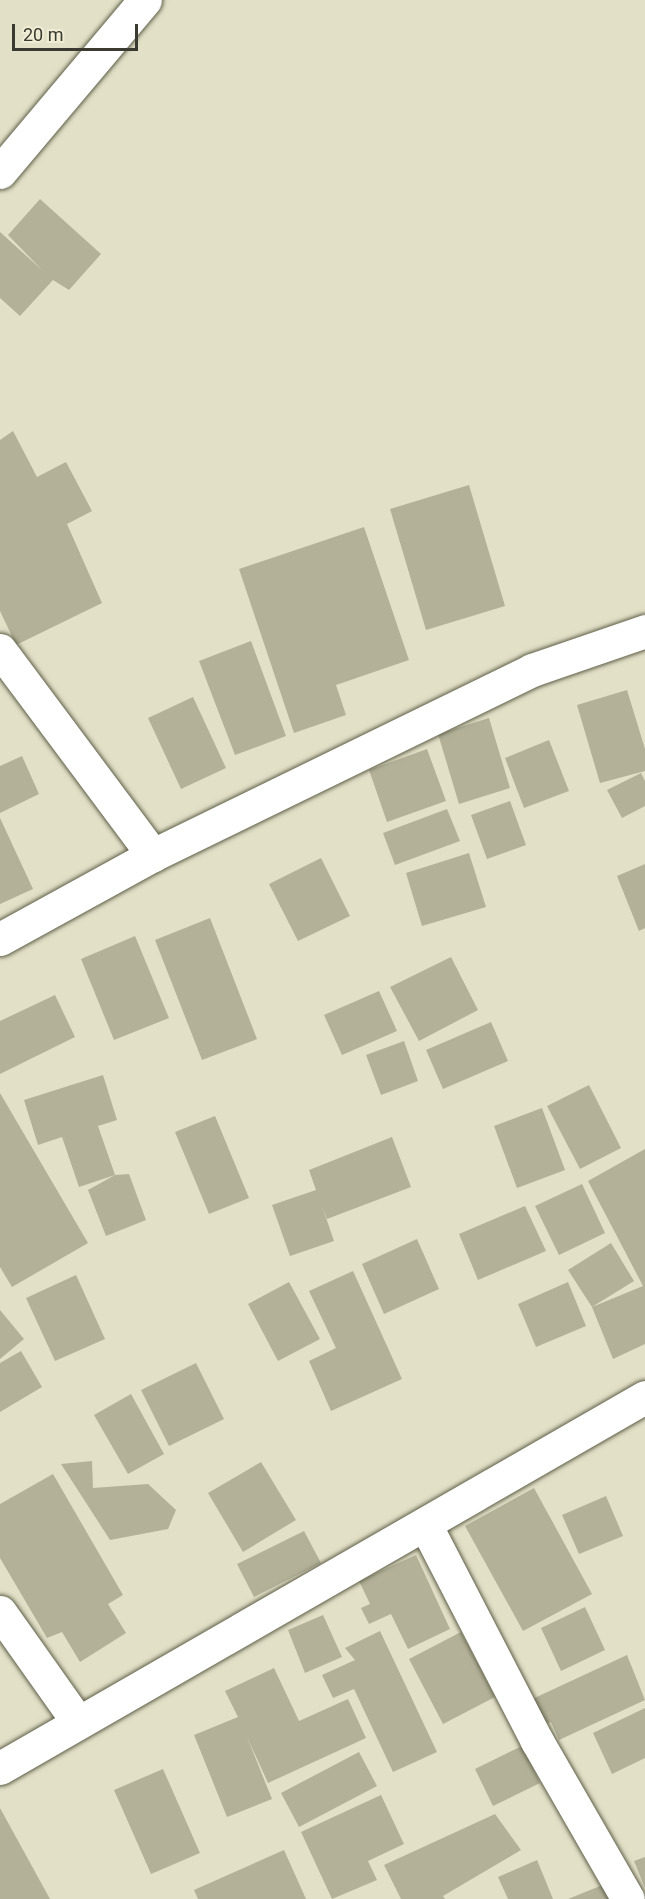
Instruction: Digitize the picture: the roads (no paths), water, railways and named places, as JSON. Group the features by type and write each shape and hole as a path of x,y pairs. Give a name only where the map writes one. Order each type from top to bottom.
{"street":[{"path":"0,172 145,0"},
{"path":"0,939 153,855 532,670 645,631"},
{"path":"0,650 153,855"},
{"path":"0,1768 426,1526 645,1397"},
{"path":"426,1526 537,1741 628,1899"},
{"path":"0,1611 78,1722"}]}
